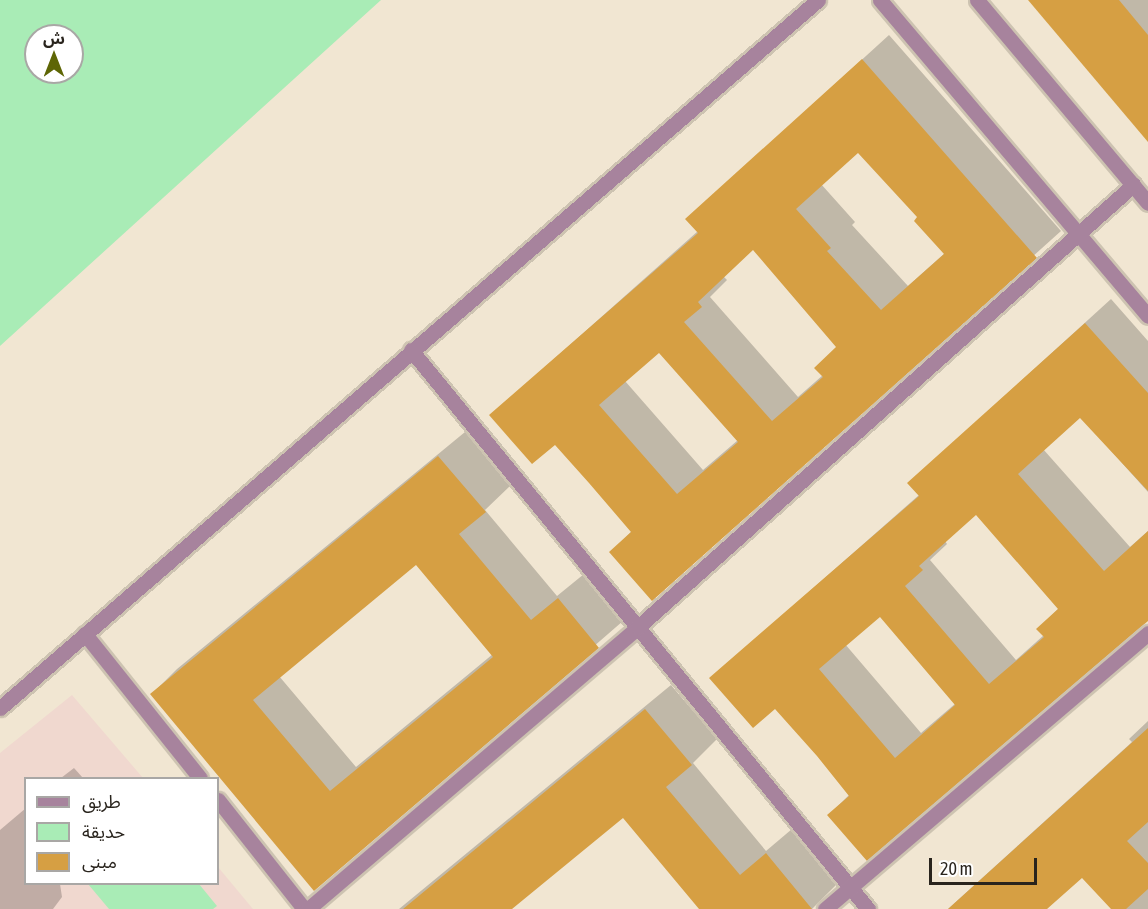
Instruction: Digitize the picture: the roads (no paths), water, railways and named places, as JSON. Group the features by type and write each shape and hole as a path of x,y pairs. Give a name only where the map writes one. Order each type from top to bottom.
{"street":[{"path":"0,708 818,0"},
{"path":"880,0 1148,316"},
{"path":"976,0 1148,203"},
{"path":"219,801 306,909 638,627 1080,235 1133,185"},
{"path":"411,350 868,909"},
{"path":"825,909 1148,633"},
{"path":"85,634 199,777"}]}
